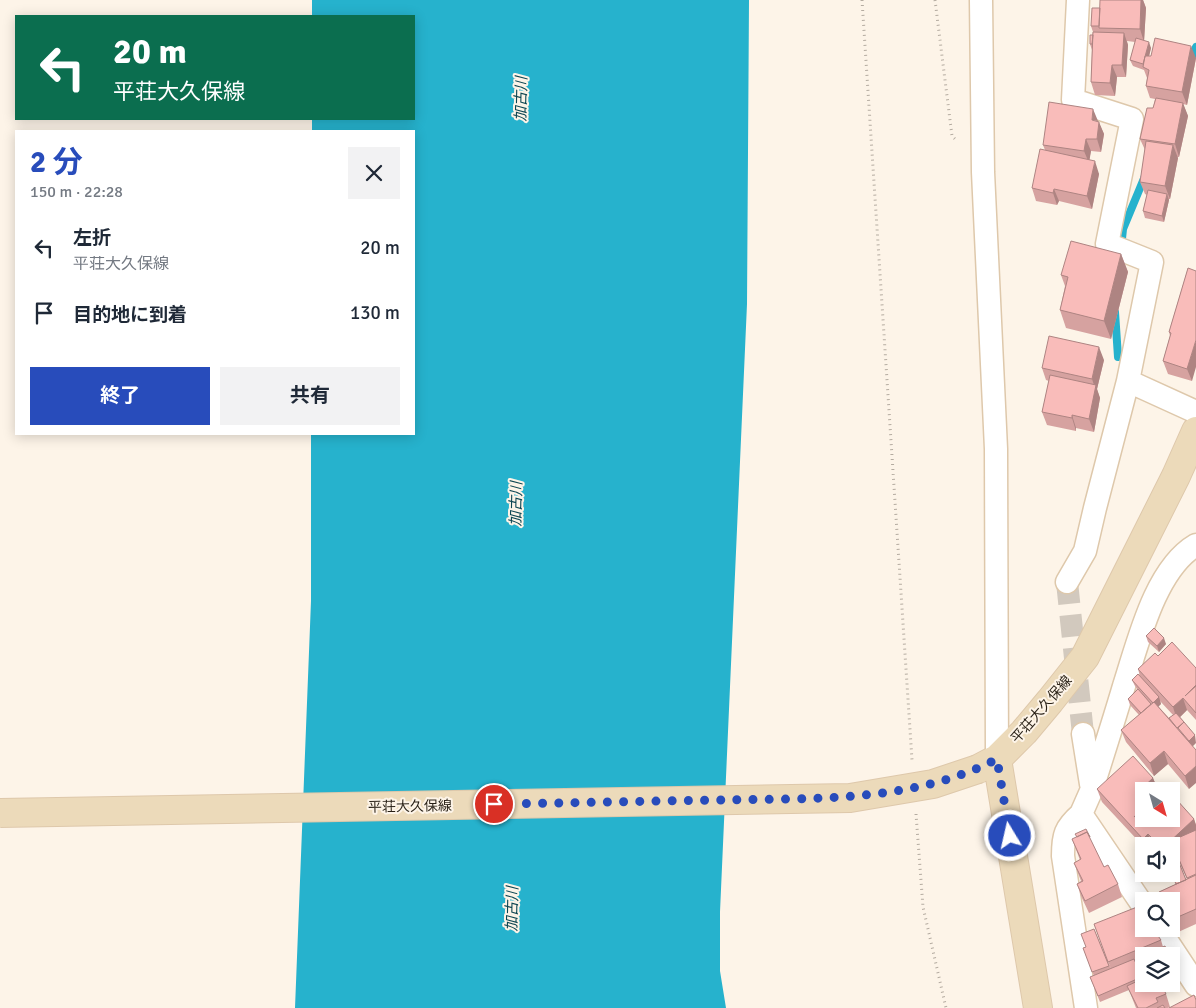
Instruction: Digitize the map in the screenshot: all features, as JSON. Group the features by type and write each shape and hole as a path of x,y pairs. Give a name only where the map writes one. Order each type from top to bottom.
{"main road":[{"name":"平荘大久保線","path":"0,813 850,798 932,784 988,764 1024,732 1085,657 1176,476 1196,431"},
{"path":"988,764 1038,1008"}],"street":[{"path":"981,0 983,172 996,450 988,764"},
{"path":"1067,582 1085,551 1128,381 1152,262 1107,244 1132,119 1073,100 1078,0"},
{"path":"1128,381 1196,412"},
{"path":"1086,1008 1063,856 1063,838 1072,822 1081,814 1092,788 1148,613 1166,576 1186,551 1196,545"},
{"path":"1083,734 1092,788"},
{"path":"1081,814 1135,894"},
{"path":"1164,937 1195,982"}],"path":[{"path":"862,0 912,761"},
{"path":"935,0 952,136 983,172"},
{"path":"916,810 923,907 946,1008"}],"water":[{"name":"加古川","path":"312,0 749,0 747,304 720,912 720,971 726,1008 295,1008 311,601 311,435 415,435 415,130 312,130 312,120 415,120 415,15 312,15"}],"building":[{"path":"1100,0 1141,0 1140,29 1099,28"},
{"path":"1092,8 1100,8 1099,26 1091,26"},
{"path":"1093,32 1124,33 1122,65 1112,65 1110,83 1091,82"},
{"path":"1090,35 1093,35 1092,44 1090,44"},
{"path":"1136,38 1149,42 1143,64 1130,60"},
{"path":"1155,38 1191,46 1182,92 1146,86 1149,70 1143,67 1145,56 1151,56"},
{"path":"1156,98 1183,103 1175,144 1140,139 1147,108 1153,108"},
{"path":"1049,102 1093,109 1092,120 1099,122 1097,139 1086,139 1084,151 1043,145"},
{"path":"1146,141 1173,145 1165,186 1140,182"},
{"path":"1040,149 1095,161 1087,196 1054,189 1053,193 1032,188"},
{"path":"1148,190 1167,194 1162,216 1143,211"},
{"path":"1071,241 1121,254 1104,321 1060,310 1068,277 1061,275"},
{"path":"1188,268 1196,271 1196,340 1187,369 1163,361 1171,333 1169,332"},
{"path":"1049,336 1099,347 1092,379 1042,368"},
{"path":"1050,375 1096,385 1089,419 1072,415 1072,418 1042,412"},
{"path":"1154,628 1164,638 1157,646 1146,636"},
{"path":"1172,642 1196,668 1196,685 1185,696 1196,686 1196,713 1183,698 1173,707 1138,669 1155,653 1158,656"},
{"path":"1138,674 1159,697 1153,703 1132,680"},
{"path":"1138,689 1151,704 1141,713 1128,699"},
{"path":"1154,702 1196,750 1196,766 1185,776 1164,751 1150,763 1121,730"},
{"path":"1176,713 1184,722 1177,728 1169,718"},
{"path":"1184,722 1195,735 1189,741 1178,728"},
{"path":"1133,756 1153,778 1149,782 1135,782 1135,828 1180,828 1180,803 1194,819 1175,837 1151,837 1148,834 1145,837 1141,837 1097,789"},
{"path":"1086,829 1090,837 1087,832 1077,837 1075,834"},
{"path":"1196,830 1196,874 1187,878 1180,862 1180,837"},
{"path":"1087,832 1104,867 1108,865 1118,884 1085,901 1077,884 1083,881 1074,863 1081,859 1072,839"},
{"path":"1180,865 1186,880 1176,884 1175,882 1180,882"},
{"path":"1196,875 1196,909 1180,916 1180,892 1159,892"},
{"path":"1135,908 1135,937 1159,937 1161,940 1144,947 1135,947 1135,951 1108,962 1094,924"},
{"path":"1094,929 1109,966 1092,972 1083,948 1086,947 1081,934"},
{"path":"1134,959 1135,961 1135,980 1098,996 1090,977"},
{"path":"1135,982 1135,992 1165,992 1166,994 1156,998 1158,1002 1146,1008 1138,1008 1127,986"},
{"path":"1194,995 1196,1008 1169,1008"}],"waterway":[{"path":"1190,61 1196,47"},
{"path":"1121,248 1123,229 1145,176"},
{"path":"1115,312 1118,357"}],"tunnel":[{"path":"1067,582 1083,734"}],"route":[{"path":"494,804 850,798 932,784 978,769 997,759 1010,836"}]}
